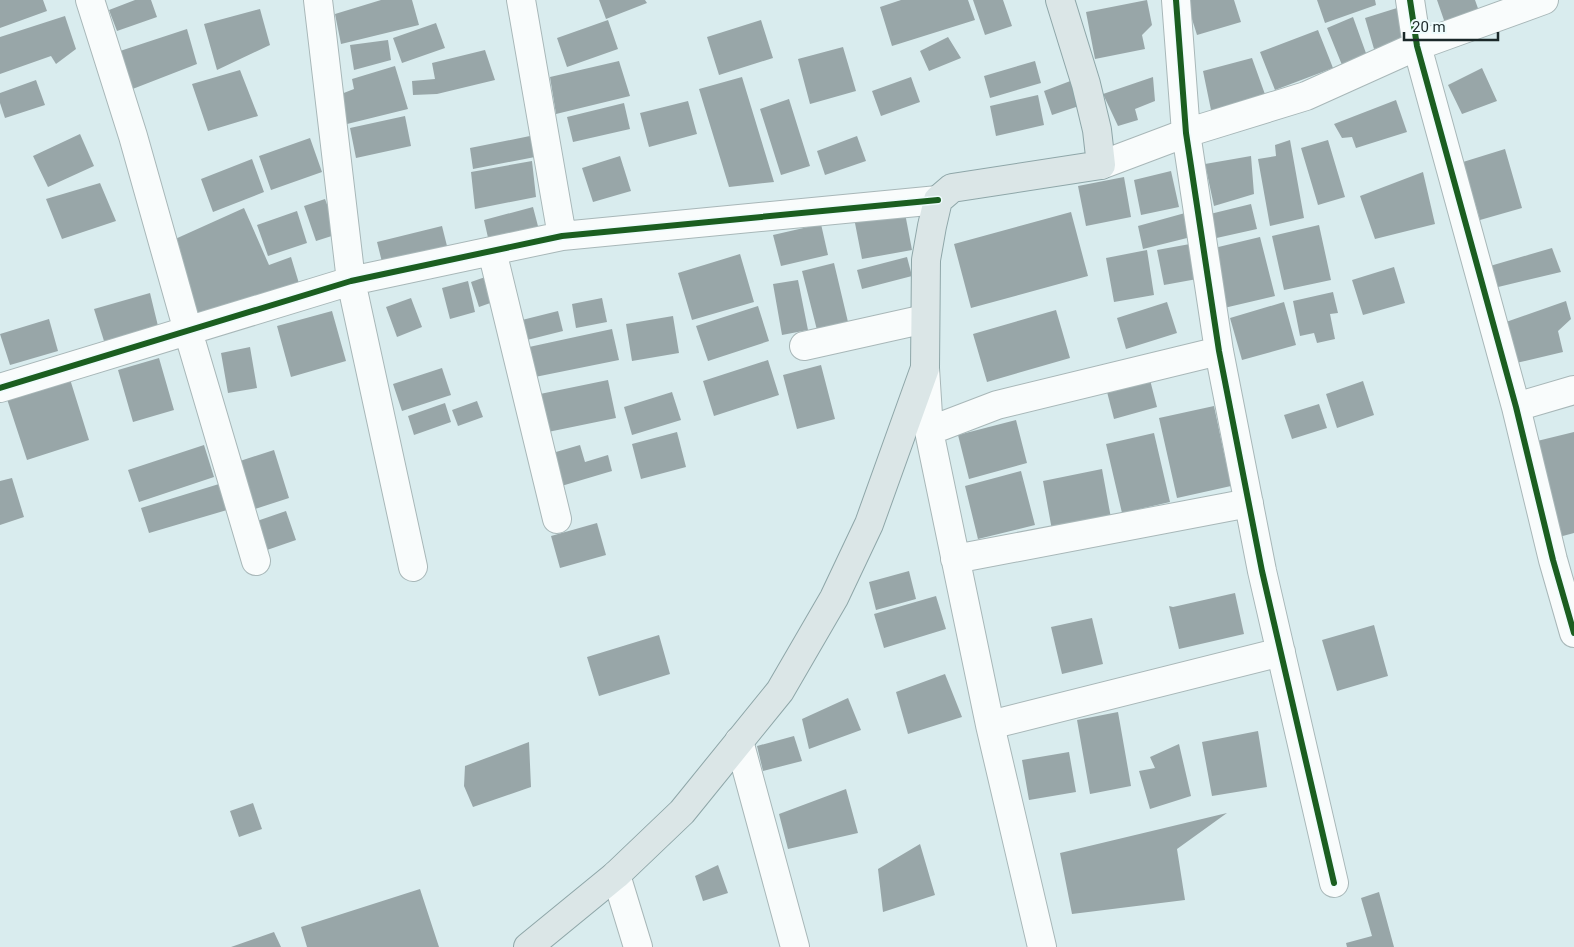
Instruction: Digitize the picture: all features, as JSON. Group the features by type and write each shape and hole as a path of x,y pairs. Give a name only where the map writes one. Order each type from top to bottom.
{"main road":[{"path":"528,947 616,875 682,812 780,691 834,598 869,524 925,368 926,260 938,200 952,188 1102,165 1097,130 1086,84 1060,0"}],"street":[{"path":"90,0 134,136 188,332 256,560"},
{"path":"318,0 350,281 413,567"},
{"path":"520,0 562,236"},
{"path":"1176,0 1186,133 1219,351 1262,572 1334,883"},
{"path":"1410,0 1417,46 1516,407 1553,560 1574,633"},
{"path":"1102,165 1186,133 1306,96 1417,46 1544,0"},
{"path":"0,388 350,281 562,236 938,200"},
{"path":"492,252 557,519"},
{"path":"804,346 925,319"},
{"path":"929,431 997,405 1219,351"},
{"path":"925,368 929,431 990,725 1042,947"},
{"path":"1516,407 1574,390"},
{"path":"955,559 1248,503"},
{"path":"990,725 1281,652"},
{"path":"739,741 795,947"},
{"path":"616,875 638,947"}],"building":[{"path":"0,0 43,0 47,11 0,28"},
{"path":"135,0 151,0 157,17 117,31 109,10"},
{"path":"381,0 412,0 419,25 341,44 335,14"},
{"path":"599,0 645,0 647,3 606,19"},
{"path":"901,0 968,0 975,20 892,46 880,7"},
{"path":"973,0 1003,0 1012,26 985,35"},
{"path":"1147,0 1152,25 1142,35 1145,49 1095,59 1086,12"},
{"path":"1186,0 1234,0 1241,22 1197,35"},
{"path":"1317,0 1375,0 1376,5 1325,23"},
{"path":"1437,0 1475,0 1480,14 1446,26"},
{"path":"1397,8 1407,39 1374,49 1365,18"},
{"path":"260,9 270,45 217,70 204,24"},
{"path":"65,16 76,49 56,64 51,56 0,74 0,37"},
{"path":"1353,17 1367,56 1342,65 1327,28"},
{"path":"608,20 618,49 567,67 557,38"},
{"path":"761,20 773,58 719,75 707,37"},
{"path":"436,23 445,48 402,63 393,38"},
{"path":"187,29 197,64 130,90 117,52"},
{"path":"1318,30 1333,68 1275,90 1260,52"},
{"path":"948,37 961,58 929,71 920,51"},
{"path":"388,40 391,60 354,70 350,45"},
{"path":"843,47 856,91 810,104 798,59"},
{"path":"485,50 495,80 437,94 413,95 412,81 435,79 432,63"},
{"path":"1252,58 1267,100 1211,110 1203,71"},
{"path":"619,61 630,96 556,114 550,77"},
{"path":"1035,61 1041,83 990,98 984,76"},
{"path":"395,66 408,109 343,125 336,96 354,89 352,79"},
{"path":"1482,68 1497,101 1462,114 1448,85"},
{"path":"240,70 258,116 208,131 192,84"},
{"path":"742,77 774,182 729,187 699,89"},
{"path":"911,77 920,102 881,116 872,91"},
{"path":"1153,77 1155,101 1135,109 1138,120 1118,126 1103,94"},
{"path":"36,80 45,105 5,118 0,103 0,93"},
{"path":"1073,80 1082,105 1052,115 1044,91"},
{"path":"1038,95 1044,125 996,136 990,106"},
{"path":"789,99 810,166 781,175 760,109"},
{"path":"1396,100 1407,132 1356,148 1352,137 1342,138 1334,124"},
{"path":"688,101 697,134 649,147 640,113"},
{"path":"624,103 630,129 573,142 567,117"},
{"path":"405,116 411,146 356,158 350,128"},
{"path":"80,134 94,166 48,187 33,156"},
{"path":"530,136 535,157 473,169 470,148"},
{"path":"857,136 866,161 825,175 817,151"},
{"path":"310,138 322,172 271,190 259,156"},
{"path":"1290,140 1304,218 1270,226 1258,159 1276,156 1275,145"},
{"path":"1328,140 1345,197 1318,205 1301,148"},
{"path":"1505,149 1522,208 1480,220 1463,162"},
{"path":"620,156 631,191 593,202 582,168"},
{"path":"1251,156 1254,194 1214,206 1205,164"},
{"path":"252,159 264,192 213,212 201,179"},
{"path":"532,161 536,197 475,209 471,172"},
{"path":"1171,171 1179,207 1141,215 1134,180"},
{"path":"1423,172 1435,224 1375,239 1360,196"},
{"path":"1124,177 1131,217 1086,226 1078,186"},
{"path":"100,183 116,221 62,239 46,199"},
{"path":"325,199 338,234 316,241 304,206"},
{"path":"1251,204 1257,229 1212,239 1206,215"},
{"path":"533,207 539,230 489,242 484,220"},
{"path":"244,208 269,265 291,257 301,290 194,317 173,240"},
{"path":"904,208 912,250 862,259 854,218"},
{"path":"297,211 307,243 268,256 257,225"},
{"path":"1071,212 1088,276 971,308 954,244"},
{"path":"1185,213 1191,237 1143,249 1138,226"},
{"path":"821,224 828,255 781,266 773,235"},
{"path":"1319,225 1331,280 1284,290 1272,236"},
{"path":"442,226 447,246 382,262 377,242"},
{"path":"1260,237 1275,296 1224,308 1210,249"},
{"path":"1190,244 1197,279 1164,285 1157,250"},
{"path":"1552,248 1561,272 1494,288 1490,266"},
{"path":"1147,250 1154,295 1114,302 1106,258"},
{"path":"740,254 754,302 692,320 678,273"},
{"path":"907,257 912,276 862,289 857,270"},
{"path":"834,263 848,322 817,330 802,271"},
{"path":"1394,267 1405,303 1363,315 1352,280"},
{"path":"488,276 496,301 479,307 471,282"},
{"path":"798,280 808,330 782,335 773,284"},
{"path":"468,281 475,312 450,319 442,288"},
{"path":"1333,292 1338,313 1330,314 1335,339 1317,343 1314,333 1300,336 1293,301"},
{"path":"150,293 158,326 104,341 94,309"},
{"path":"411,298 422,327 397,337 386,307"},
{"path":"602,298 607,322 576,328 572,304"},
{"path":"1566,301 1571,319 1558,331 1563,352 1516,363 1506,322"},
{"path":"1167,302 1177,333 1126,349 1117,318"},
{"path":"1284,302 1296,345 1242,360 1230,318"},
{"path":"758,306 769,341 708,361 696,326"},
{"path":"1056,310 1070,358 987,382 973,334"},
{"path":"332,311 346,361 291,377 277,326"},
{"path":"558,311 563,331 527,340 522,320"},
{"path":"673,316 679,353 632,361 626,324"},
{"path":"49,319 58,351 10,365 0,334"},
{"path":"612,329 619,360 535,377 529,347"},
{"path":"250,347 257,388 228,393 221,353"},
{"path":"159,358 174,410 133,422 118,370"},
{"path":"768,360 779,395 714,416 703,381"},
{"path":"821,365 835,419 797,429 783,375"},
{"path":"442,368 451,395 402,411 393,384"},
{"path":"69,376 89,440 27,460 6,396"},
{"path":"1149,376 1157,407 1114,419 1106,388"},
{"path":"608,380 616,418 548,432 540,394"},
{"path":"1363,381 1374,415 1337,428 1326,394"},
{"path":"672,392 681,420 632,435 624,407"},
{"path":"477,401 483,417 458,426 452,410"},
{"path":"445,403 451,422 414,435 408,416"},
{"path":"1319,404 1327,428 1292,439 1284,415"},
{"path":"1214,406 1231,486 1177,498 1159,418"},
{"path":"1016,420 1027,463 969,479 958,435"},
{"path":"677,432 686,467 641,479 632,444"},
{"path":"1574,432 1574,533 1559,537 1533,442"},
{"path":"1154,433 1170,502 1122,513 1106,444"},
{"path":"204,445 214,477 139,502 128,470"},
{"path":"580,445 585,462 608,455 612,471 558,487 549,454"},
{"path":"274,450 289,498 255,509 240,461"},
{"path":"1102,469 1111,518 1052,530 1043,481"},
{"path":"1021,471 1035,525 978,539 965,486"},
{"path":"12,478 24,517 0,525 0,481"},
{"path":"219,484 227,510 149,533 141,508"},
{"path":"286,511 296,540 267,550 257,521"},
{"path":"597,523 606,555 560,568 551,536"},
{"path":"909,571 916,599 876,610 869,582"},
{"path":"1235,593 1244,634 1179,649 1169,606 1173,607"},
{"path":"936,596 946,629 884,648 874,614"},
{"path":"1092,618 1103,664 1062,674 1051,627"},
{"path":"1374,625 1388,676 1337,691 1322,640"},
{"path":"659,635 670,674 599,696 587,657"},
{"path":"945,674 962,717 908,734 896,692"},
{"path":"848,698 861,730 809,749 802,719"},
{"path":"1118,712 1131,786 1090,794 1077,720"},
{"path":"1258,731 1267,787 1212,796 1202,742"},
{"path":"794,736 802,761 763,771 757,746"},
{"path":"529,742 531,787 473,807 464,786 465,766"},
{"path":"1179,744 1191,796 1150,809 1139,771 1155,768 1150,757"},
{"path":"1069,752 1076,792 1029,800 1022,760"},
{"path":"846,789 858,833 788,849 779,814"},
{"path":"253,803 262,829 239,837 230,811"},
{"path":"1227,813 1177,849 1185,900 1072,914 1060,853"},
{"path":"920,844 935,895 883,912 878,869"},
{"path":"718,865 728,893 703,901 695,876"},
{"path":"420,889 439,947 307,947 301,927"},
{"path":"1379,892 1394,947 1347,947 1346,943 1372,936 1361,898"},
{"path":"274,932 281,947 231,947"}],"cycle path":[{"path":"1176,0 1186,133 1219,351 1262,571 1334,883"},
{"path":"1410,0 1417,46 1516,407 1553,560 1574,633"},
{"path":"0,388 351,281 562,236 938,200"}]}
